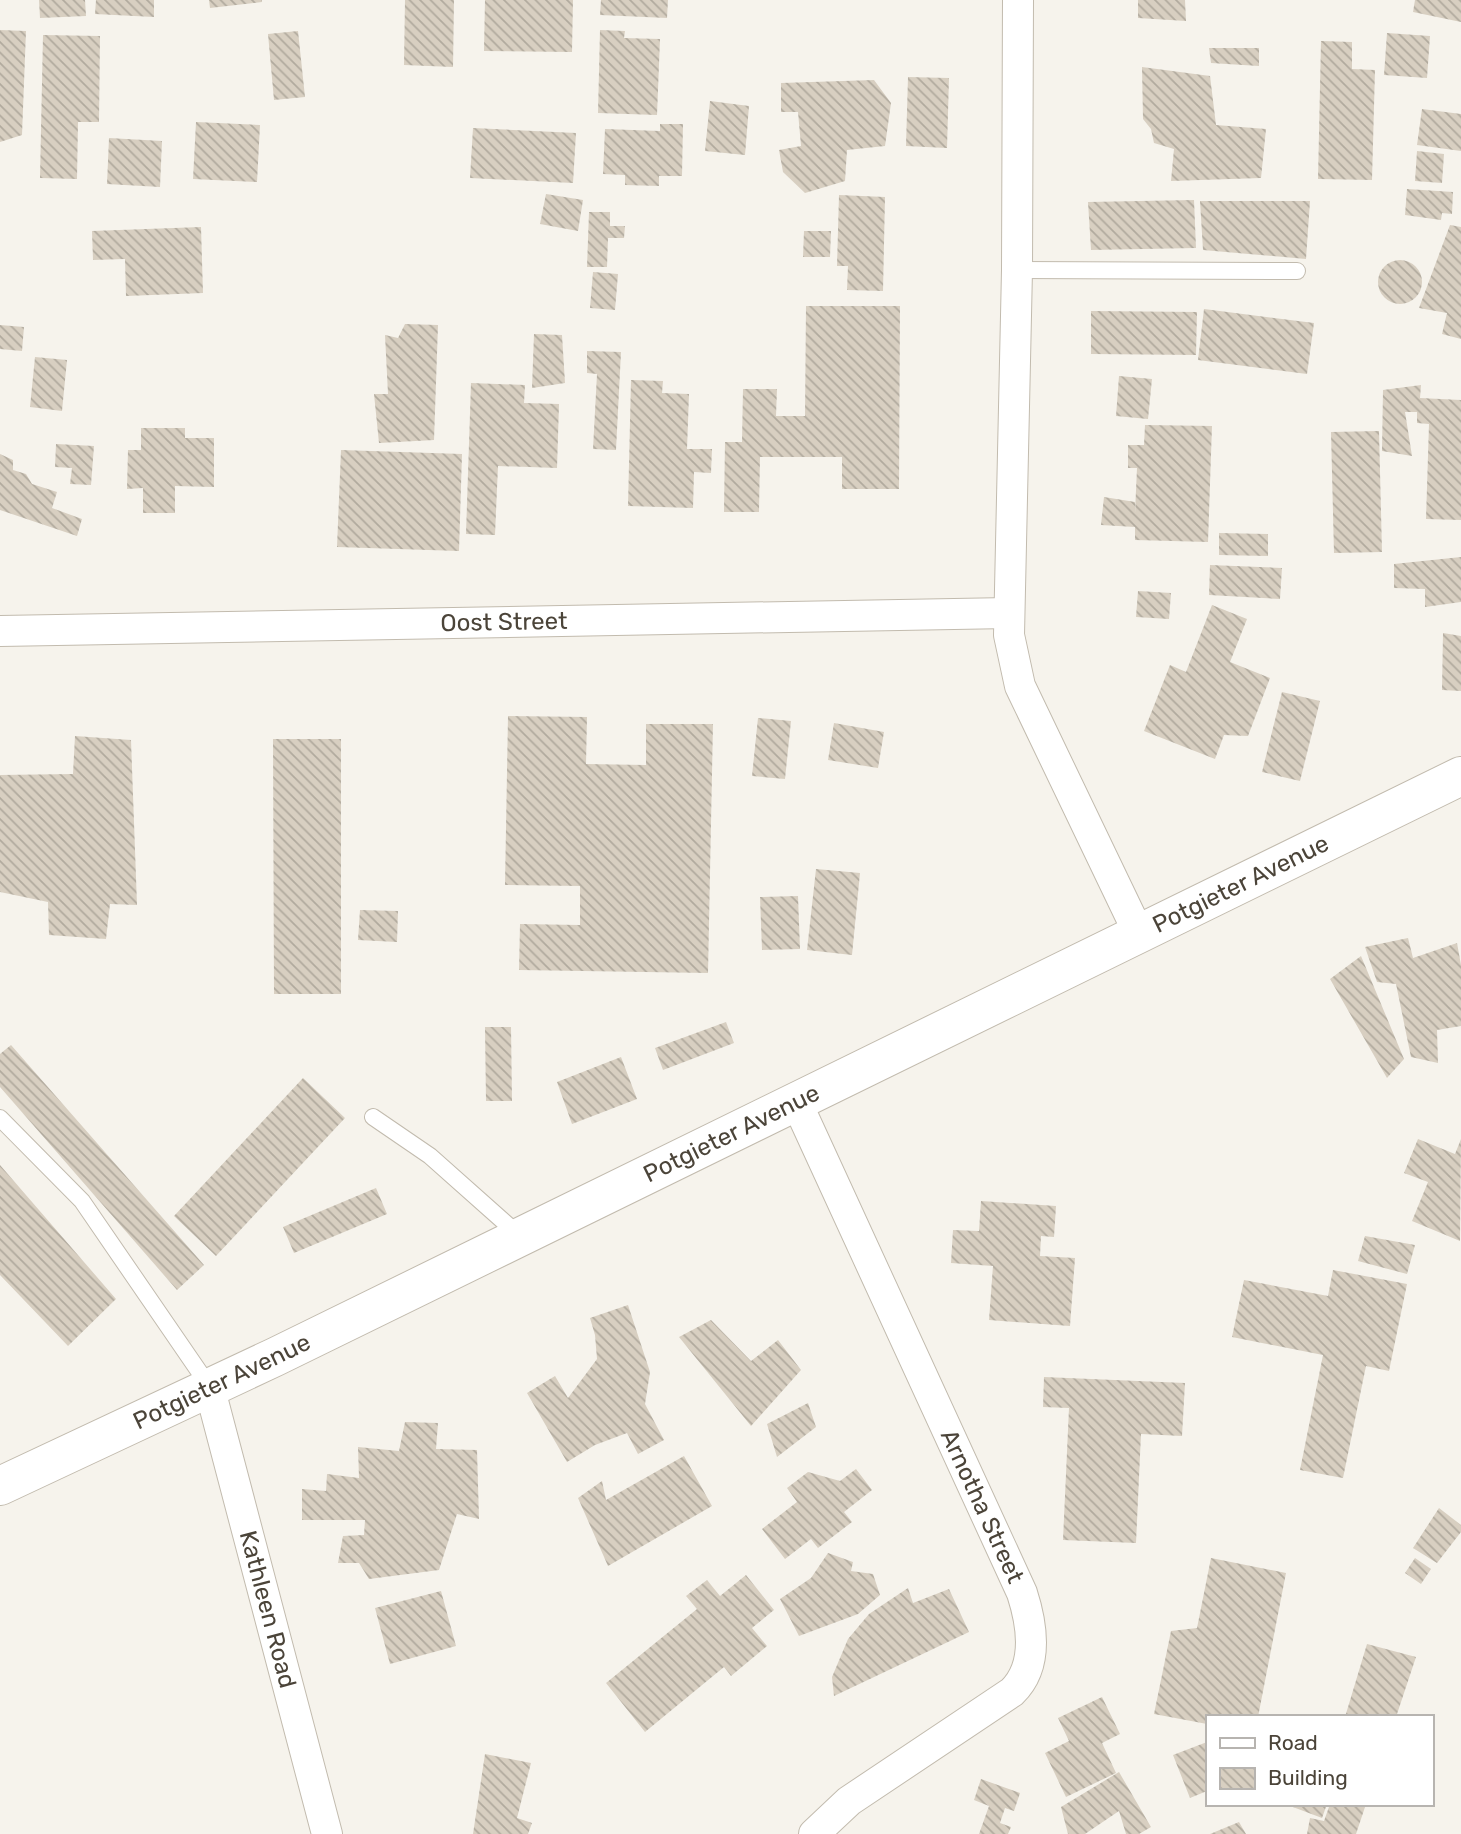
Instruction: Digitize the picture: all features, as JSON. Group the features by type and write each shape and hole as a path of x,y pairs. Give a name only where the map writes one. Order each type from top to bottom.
{"street":[{"path":"1018,0 1017,270 1010,645 1020,687 1138,932"},
{"name":"Oost Street","path":"0,631 1009,613"},
{"name":"Potgieter Avenue","path":"0,1486 275,1357 1461,776"},
{"name":"Arnotha Street","path":"796,1101 1022,1593 1031,1628 1028,1660 1022,1680 1012,1692 849,1801 814,1834"},
{"name":"Kathleen Road","path":"209,1386 327,1834"}],"lane":[{"path":"1017,270 1297,271"},
{"path":"0,1118 82,1201 209,1386"},
{"path":"373,1118 430,1156 520,1236"}],"building":[{"path":"39,0 85,0 86,16 40,18"},
{"path":"96,0 154,0 154,17 95,14"},
{"path":"209,0 262,0 262,2 210,8"},
{"path":"405,0 454,0 453,67 404,65"},
{"path":"485,0 573,0 572,52 484,51"},
{"path":"601,0 668,0 667,18 600,15"},
{"path":"1138,0 1185,0 1186,21 1138,18"},
{"path":"1415,0 1461,0 1461,22 1413,12"},
{"path":"0,30 26,31 22,135 0,142"},
{"path":"600,30 625,31 624,38 660,39 657,115 598,113"},
{"path":"298,31 305,97 274,100 268,34"},
{"path":"1387,33 1430,36 1427,78 1384,75"},
{"path":"43,35 100,36 99,122 78,122 77,179 40,178"},
{"path":"1321,41 1352,42 1352,69 1375,70 1372,180 1318,179"},
{"path":"1209,48 1259,48 1259,66 1211,63"},
{"path":"1142,67 1210,76 1216,125 1266,129 1261,178 1171,181 1174,149 1154,143 1151,129 1143,119"},
{"path":"908,77 949,78 947,148 906,146"},
{"path":"874,80 891,103 885,146 847,150 845,181 805,193 783,172 779,150 801,146 798,112 781,112 781,83"},
{"path":"710,101 749,106 745,155 705,151"},
{"path":"1422,109 1461,114 1461,151 1417,145"},
{"path":"196,122 260,125 257,182 193,179"},
{"path":"660,124 683,124 682,176 659,176 659,186 625,185 625,175 603,174 605,129 660,131"},
{"path":"473,128 576,133 573,183 470,178"},
{"path":"109,138 162,141 160,187 107,184"},
{"path":"1417,151 1444,154 1442,183 1415,181"},
{"path":"1407,189 1453,192 1452,214 1442,213 1441,220 1405,215"},
{"path":"546,194 583,200 578,231 540,224"},
{"path":"839,195 885,197 883,291 847,290 848,266 837,266"},
{"path":"1194,200 1196,248 1091,250 1088,202"},
{"path":"1200,201 1310,201 1306,259 1203,250"},
{"path":"589,212 610,212 610,226 625,226 624,238 608,238 607,267 587,267"},
{"path":"1450,225 1461,227 1461,339 1442,334 1447,313 1419,308"},
{"path":"201,227 203,293 126,296 125,259 93,260 92,231"},
{"path":"804,231 831,231 830,257 803,257"},
{"path":"1400,260 1415,267 1422,282 1415,297 1400,304 1385,297 1378,282 1385,267"},
{"path":"593,272 618,274 615,310 590,308"},
{"path":"806,306 900,306 899,489 842,489 842,457 760,457 759,512 724,512 725,442 742,442 743,389 777,389 776,416 805,416"},
{"path":"1204,309 1314,323 1307,374 1198,360"},
{"path":"1091,311 1197,312 1196,355 1091,354"},
{"path":"405,324 438,325 434,440 379,443 374,394 388,394 385,335 398,338"},
{"path":"0,325 24,327 22,351 0,349"},
{"path":"534,334 562,335 565,383 532,388"},
{"path":"587,351 621,352 616,450 593,449 597,374 587,373"},
{"path":"35,357 67,360 62,411 30,407"},
{"path":"1119,376 1152,379 1148,419 1116,416"},
{"path":"631,380 663,381 662,393 689,394 687,449 712,449 711,473 694,472 693,508 628,506"},
{"path":"471,383 525,385 524,403 559,404 557,468 498,466 495,535 466,534"},
{"path":"1421,385 1420,398 1461,400 1461,520 1426,519 1429,424 1417,423 1417,412 1405,412 1412,456 1382,451 1383,390"},
{"path":"1145,425 1212,426 1208,542 1135,540 1135,527 1101,525 1104,497 1135,502 1135,513 1137,468 1128,468 1128,445 1144,445"},
{"path":"141,428 185,428 185,438 214,438 214,487 175,486 175,513 143,513 143,488 127,489 128,450 141,450"},
{"path":"1379,431 1382,552 1334,553 1331,432"},
{"path":"56,444 94,446 91,485 70,484 72,468 55,467"},
{"path":"341,450 462,454 459,551 337,547"},
{"path":"0,454 13,460 13,470 26,474 32,484 57,492 52,508 82,519 77,536 0,510"},
{"path":"1219,533 1268,534 1268,556 1219,555"},
{"path":"1461,557 1461,602 1425,607 1425,589 1394,588 1394,564"},
{"path":"1210,565 1282,568 1280,599 1209,595"},
{"path":"1138,591 1171,593 1169,619 1136,617"},
{"path":"1212,605 1247,619 1230,662 1270,678 1248,736 1224,735 1215,759 1144,731 1170,665 1186,672"},
{"path":"1443,633 1461,636 1461,691 1442,690"},
{"path":"1282,692 1320,701 1300,781 1262,772"},
{"path":"508,716 587,717 586,764 646,765 646,724 713,724 708,973 519,970 520,924 580,925 580,886 505,885"},
{"path":"758,718 791,721 785,779 752,776"},
{"path":"834,723 884,732 878,768 828,760"},
{"path":"75,736 131,740 137,905 110,904 106,939 49,935 48,902 0,892 0,775 73,774"},
{"path":"273,739 341,739 341,994 274,994"},
{"path":"816,869 860,873 852,955 807,950"},
{"path":"798,896 800,949 762,950 760,897"},
{"path":"360,910 398,911 397,942 358,940"},
{"path":"1408,938 1413,958 1457,943 1461,965 1461,1026 1437,1030 1438,1063 1411,1057 1396,984 1377,982 1365,947"},
{"path":"1361,956 1404,1059 1387,1078 1330,979"},
{"path":"726,1022 734,1043 663,1070 655,1048"},
{"path":"485,1027 511,1027 512,1101 486,1101"},
{"path":"11,1045 204,1265 177,1290 0,1087 0,1054"},
{"path":"621,1057 637,1099 572,1124 557,1082"},
{"path":"303,1078 345,1118 216,1256 174,1216"},
{"path":"1418,1139 1455,1154 1461,1139 1460,1241 1412,1221 1428,1182 1404,1173"},
{"path":"0,1165 116,1299 68,1346 0,1275"},
{"path":"376,1188 387,1214 294,1253 283,1227"},
{"path":"981,1201 1056,1206 1054,1237 1041,1236 1040,1256 1075,1258 1070,1326 989,1320 993,1266 951,1263 953,1230 979,1231"},
{"path":"1365,1236 1415,1245 1407,1274 1358,1261"},
{"path":"1333,1270 1407,1284 1389,1371 1366,1366 1343,1478 1300,1470 1323,1355 1232,1337 1244,1280 1328,1296"},
{"path":"628,1305 650,1372 645,1404 664,1440 638,1454 627,1433 595,1445 567,1462 527,1393 555,1376 568,1398 597,1359 590,1318"},
{"path":"711,1320 751,1361 778,1340 801,1370 751,1426 679,1337"},
{"path":"1044,1377 1185,1383 1182,1436 1141,1434 1136,1543 1063,1540 1069,1408 1043,1407"},
{"path":"808,1403 816,1427 777,1457 767,1424"},
{"path":"405,1422 438,1423 436,1449 477,1450 479,1519 457,1514 439,1570 369,1579 359,1563 338,1563 343,1536 364,1535 365,1520 302,1520 302,1489 326,1491 327,1474 359,1478 358,1447 399,1451"},
{"path":"684,1456 712,1506 608,1566 578,1498 602,1481 606,1500"},
{"path":"856,1469 872,1490 844,1512 852,1522 818,1548 811,1539 785,1559 762,1529 797,1502 787,1488 808,1472 840,1481"},
{"path":"1439,1508 1461,1525 1461,1532 1437,1563 1413,1548"},
{"path":"828,1553 853,1562 851,1571 873,1574 880,1595 858,1614 799,1636 780,1599 811,1578"},
{"path":"1211,1558 1286,1573 1258,1715 1206,1715 1206,1724 1154,1714 1171,1631 1197,1628"},
{"path":"1415,1558 1431,1569 1421,1584 1405,1573"},
{"path":"746,1575 774,1610 752,1628 767,1646 731,1676 724,1667 645,1732 606,1683 697,1609 686,1596 707,1580 720,1596"},
{"path":"908,1588 913,1603 949,1589 969,1632 834,1696 832,1677 848,1639 869,1614"},
{"path":"441,1591 456,1646 390,1664 375,1608"},
{"path":"1367,1644 1416,1657 1397,1715 1346,1715"},
{"path":"1102,1697 1120,1734 1102,1743 1116,1773 1066,1797 1045,1753 1069,1741 1058,1718"},
{"path":"1206,1742 1206,1791 1190,1798 1173,1755"},
{"path":"485,1754 531,1763 517,1818 532,1823 528,1834 473,1834"},
{"path":"1119,1772 1151,1827 1139,1834 1126,1834 1119,1811 1085,1834 1068,1834 1061,1807"},
{"path":"981,1779 1020,1793 1014,1811 1005,1808 1000,1823 1011,1827 1008,1834 979,1834 989,1806 974,1800"},
{"path":"1290,1806 1326,1806 1322,1818"},
{"path":"1329,1806 1365,1806 1356,1834 1307,1834 1310,1818 1324,1821"},
{"path":"1239,1822 1246,1834 1210,1834"}]}
